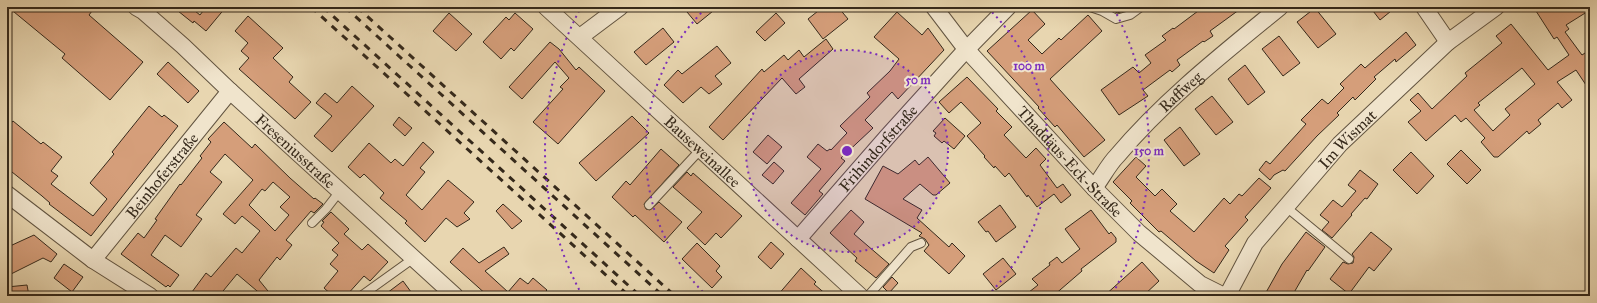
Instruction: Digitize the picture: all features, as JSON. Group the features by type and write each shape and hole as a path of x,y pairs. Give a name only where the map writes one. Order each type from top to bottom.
{"street":[{"name":"Freseniusstraße","path":"136,7 143,11 183,46 230,91 455,296"},
{"name":"Bauseweinallee","path":"546,7 860,296"},
{"path":"580,38 620,7"},
{"name":"Thaddäus-Eck-Straße","path":"934,7 966,50 1094,188 1139,234 1200,284 1224,296"},
{"name":"Frihindorfstraße","path":"798,239 887,137 966,50 1008,7"},
{"name":"Raffweg","path":"1094,188 1116,156 1148,122 1211,63 1280,7"},
{"path":"1424,7 1448,42"},
{"name":"Im Wismat","path":"1227,296 1255,243 1340,144 1448,42 1496,7"},
{"name":"Beinhoferstraße","path":"93,260 230,91"},
{"path":"7,194 93,260 150,296"}],"lane":[{"path":"1090,7 1102,11 1116,19 1130,15 1141,7"},
{"path":"649,204 701,150"},
{"path":"312,224 340,191"},
{"path":"1286,207 1349,259"},
{"path":"868,296 911,247 921,243"},
{"path":"361,296 414,258"}],"building":[{"path":"8,7 95,7 89,15 143,62 110,100 62,58 65,54"},
{"path":"173,7 190,7 200,15 206,7 226,7 206,31"},
{"path":"693,7 718,7 697,24 687,12"},
{"path":"823,7 838,7 848,19 823,39 808,19"},
{"path":"1108,7 1132,7 1128,10 1117,13"},
{"path":"1195,7 1243,7 1210,31 1213,36 1204,42 1203,41 1177,60 1180,65 1172,72 1170,70 1143,90 1148,96 1119,115 1101,90 1133,67 1139,73 1151,63 1145,55 1166,40 1162,36 1198,11"},
{"path":"1370,7 1396,7 1380,20"},
{"path":"1542,7 1590,7 1590,10 1566,25 1569,29 1565,32 1582,55 1585,53 1590,60 1590,91 1576,70 1557,82 1572,100 1562,108 1558,103 1538,120 1541,124 1529,134 1527,131 1498,157 1494,157 1481,142 1485,138 1466,118 1461,122 1455,115 1426,141 1408,122 1421,111 1410,100 1418,93 1432,109 1467,76 1465,73 1502,43 1496,36 1511,24 1548,70 1569,55 1557,37 1554,39 1536,11","holes":["1522,68 1535,84 1505,109 1510,115 1493,131 1474,110 1480,105 1478,103"]},
{"path":"1315,8 1336,34 1318,48 1297,22"},
{"path":"1032,10 1045,24 1028,40 1042,54 1059,38 1061,40 1088,15 1102,31 1050,79 1105,140 1084,157 1057,125 1055,127 1038,108 1039,107 987,51"},
{"path":"897,12 922,35 928,28 944,50 898,99 892,92 865,120 873,128 841,158 845,161 819,191 823,194 805,215 791,203 821,169 807,157 818,144 827,151 830,149 831,150 847,133 840,126 870,97 867,93 890,71 899,59 874,37"},
{"path":"449,13 472,34 456,51 433,31"},
{"path":"515,13 533,29 514,51 511,48 501,59 483,42 506,17 509,20"},
{"path":"776,13 785,23 765,41 756,32"},
{"path":"248,16 283,48 273,58 293,77 289,82 311,102 295,119 239,69 249,58 241,51 248,43 235,31"},
{"path":"663,28 674,42 646,65 634,52"},
{"path":"1406,32 1416,45 1396,62 1395,59 1374,77 1376,79 1355,100 1353,97 1337,113 1339,115 1317,136 1285,171 1283,170 1274,175 1270,180 1259,170 1266,161 1270,164 1306,124 1301,120 1322,99 1328,104 1344,88 1340,84 1361,64 1365,68"},
{"path":"1279,36 1300,63 1283,76 1262,49"},
{"path":"826,39 833,49 799,79 805,87 796,94 782,78 723,140 709,127 762,69 764,72 784,55 788,60 799,50 804,57"},
{"path":"550,42 559,49 576,70 579,67 605,91 558,144 533,122 563,89 560,87 569,78 555,62 522,99 509,87"},
{"path":"717,46 731,63 715,76 722,84 709,94 701,87 683,103 664,85 678,70 682,74"},
{"path":"168,62 199,91 188,103 157,74"},
{"path":"1245,65 1265,92 1248,105 1228,79"},
{"path":"967,77 998,109 996,111 1012,127 1004,135 1026,158 1036,148 1046,159 1040,165 1057,188 1063,184 1071,195 1061,203 1054,194 1037,207 1028,195 1027,197 1009,173 1005,177 984,157 985,156 967,136 981,123 961,102 949,113 939,102"},
{"path":"352,86 374,106 332,152 314,136 332,116 316,103 325,93 337,103"},
{"path":"1212,96 1233,122 1216,135 1195,109"},
{"path":"149,106 162,117 164,115 178,126 91,236 49,204 50,203 42,196 7,168 7,128 13,121 41,144 43,142 62,157 51,171 58,176 51,184 93,216 107,199 90,183 114,154 112,152"},
{"path":"632,116 649,133 596,181 579,163"},
{"path":"399,117 412,128 405,136 393,125"},
{"path":"945,118 965,136 954,149 944,141 942,143 934,136 936,133 933,131"},
{"path":"224,122 252,148 255,144 290,178 314,199 315,198 323,204 314,213 311,211 286,240 292,245 280,260 277,257 259,280 272,296 263,296 237,274 219,296 189,296 206,273 211,277 236,248 242,253 260,231 242,216 235,224 223,214 253,180 225,154 210,172 222,182 196,215 202,219 181,247 165,235 151,255 179,275 170,287 168,285 166,287 121,254 138,233 144,238 157,220 155,219 180,184 181,185 202,158 200,156 211,142 208,139","holes":["273,182 290,197 280,207 289,215 275,231 249,205 262,189 265,191"]},
{"path":"1180,127 1200,154 1184,166 1164,140"},
{"path":"768,135 782,147 767,164 753,152"},
{"path":"423,142 434,152 420,168 425,172 406,195 422,210 448,180 474,202 464,213 470,219 457,227 446,218 425,242 405,223 407,221 380,198 384,193 364,174 360,178 348,167 369,143 391,163 395,159 403,166"},
{"path":"661,149 679,165 644,204 646,209 650,210 659,202 682,222 664,242 635,215 633,217 612,197 626,181 630,185"},
{"path":"1461,150 1481,170 1467,184 1447,164"},
{"path":"1411,152 1434,176 1417,194 1393,170"},
{"path":"928,157 950,183 936,195 933,195 920,184 903,199 922,210 917,218 949,247 952,243 965,256 949,274 924,251 929,245 925,239 919,236 922,233 865,199 883,166 898,174 915,160 919,165"},
{"path":"1136,157 1146,166 1136,177 1155,196 1162,189 1177,204 1170,211 1194,232 1224,198 1230,204 1239,194 1242,196 1259,178 1271,188 1245,217 1248,220 1225,246 1229,250 1214,273 1196,261 1161,231 1159,232 1130,203 1132,201 1113,182"},
{"path":"774,162 784,171 773,184 762,175"},
{"path":"1360,170 1378,184 1367,199 1365,198 1332,238 1322,230 1329,222 1320,215 1333,200 1342,207 1356,191 1348,185"},
{"path":"687,172 691,176 693,173 742,216 721,238 716,233 705,245 687,228 702,212 673,187"},
{"path":"503,204 522,221 512,229 496,211"},
{"path":"1000,205 1016,227 996,242 988,231 986,232 978,222"},
{"path":"851,210 864,222 854,234 889,264 876,278 855,261 857,258 830,233"},
{"path":"1091,210 1109,234 1111,232 1116,238 1116,242 1081,269 1082,271 1053,296 1024,296 1038,285 1032,279 1050,265 1049,263 1057,257 1062,263 1080,249 1065,229"},
{"path":"331,212 349,229 344,234 362,250 368,244 388,262 370,281 364,276 346,296 333,296 324,288 338,271 330,264 338,255 332,250 339,243 321,226 324,222 322,221"},
{"path":"1306,232 1325,247 1308,271 1307,270 1292,296 1264,296 1282,264"},
{"path":"1371,232 1392,249 1374,271 1369,267 1349,294 1330,279 1343,262 1348,264 1353,263 1354,257 1352,254"},
{"path":"34,235 57,254 51,262 43,258 9,275 10,246"},
{"path":"771,242 784,254 771,269 758,257"},
{"path":"697,243 720,266 716,271 722,277 712,288 682,259"},
{"path":"504,247 509,254 485,271 508,292 520,278 528,284 533,278 547,290 541,296 488,296 450,262 463,248 479,263"},
{"path":"1003,258 1016,274 996,290 983,274"},
{"path":"1142,262 1159,281 1143,296 1104,296"},
{"path":"64,264 83,277 72,292 54,278"},
{"path":"801,268 816,282 814,284 828,296 777,296"},
{"path":"892,277 898,283 889,293 883,287"},
{"path":"403,281 414,296 383,296"},
{"path":"27,285 29,296 7,296 7,287"}],"railway":[{"path":"311,7 629,296"},
{"path":"323,7 640,296"},
{"path":"345,7 663,296"},
{"path":"357,7 675,296"}]}
